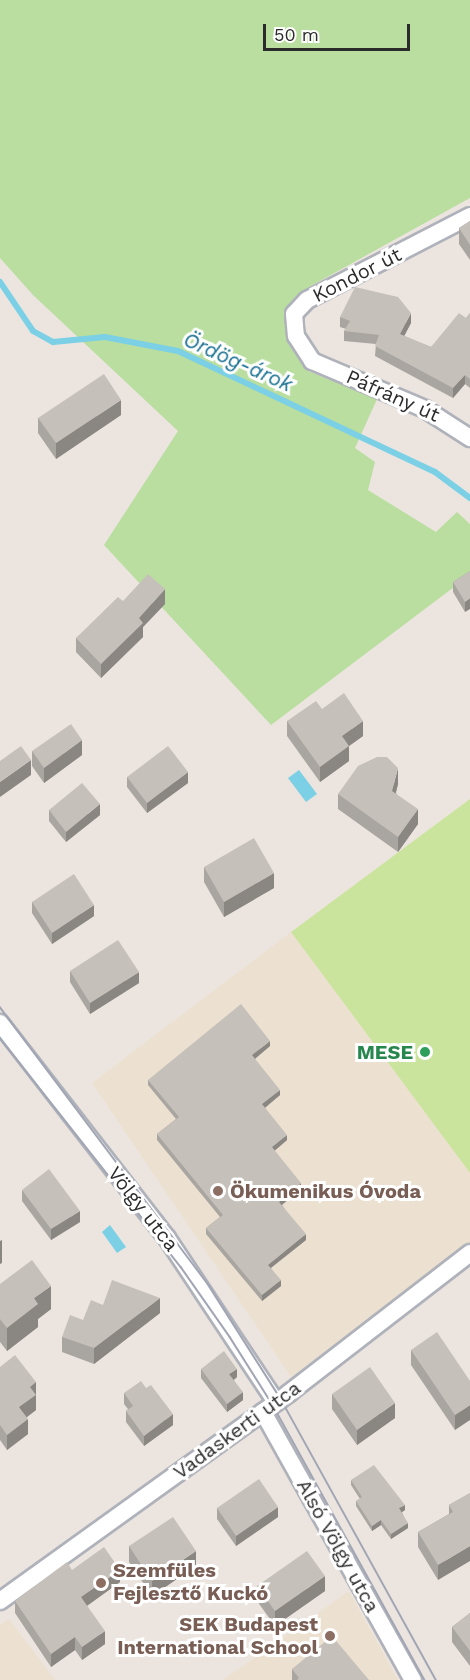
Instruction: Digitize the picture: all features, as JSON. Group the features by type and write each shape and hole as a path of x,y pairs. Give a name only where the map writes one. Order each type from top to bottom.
{"street":[{"name":"Kondor út","path":"312,361 296,336 294,314 299,306 470,216"},
{"name":"Páfrány út","path":"312,361 425,409 470,438"},
{"name":"Völgy utca","path":"0,1023 167,1238 270,1407"},
{"name":"Vadaskerti utca","path":"0,1601 270,1407 470,1253"},
{"name":"Alsó Völgy utca","path":"270,1407 413,1680"}],"shaded area":[{"path":"291,932 470,1173 470,1244 291,1377 92,1083"},
{"name":"SEK Budapest International School","path":"349,1591 398,1680 223,1680"},
{"path":"9,1619 55,1680 0,1680 0,1625"}],"green space":[{"path":"0,0 470,0 470,198 309,287 293,300 291,313 308,371 377,399 355,448 375,462 368,490 436,532 457,512 470,524 470,575 271,725 104,545 178,431 33,295 0,258"},
{"name":"MESE","path":"470,799 470,1173 291,932"}],"water":[{"path":"299,770 317,794 306,802 288,778"},
{"path":"110,1225 126,1247 117,1253 102,1232"}],"building":[{"path":"470,221 470,245 459,228"},
{"path":"355,287 398,297 411,313 400,334 431,347 459,313 466,318 470,313 470,379 465,375 453,388 375,346 379,335 344,331 350,321 340,317"},
{"path":"104,374 121,400 56,443 38,418"},
{"path":"470,571 470,598 465,602 453,582"},
{"path":"148,574 165,589 139,618 143,623 101,664 76,638 118,597 123,601"},
{"path":"344,693 363,721 342,736 349,746 320,767 287,721 316,701 322,709"},
{"path":"71,724 82,740 44,768 32,751"},
{"path":"21,746 31,760 0,782 0,761"},
{"path":"168,746 188,772 147,803 127,777"},
{"path":"377,757 387,757 398,768 392,791 418,809 398,837 338,794 358,766"},
{"path":"82,783 100,804 66,832 49,810"},
{"path":"254,838 274,873 224,902 204,867"},
{"path":"74,874 94,905 52,933 32,902"},
{"path":"118,940 139,972 90,1003 70,971"},
{"path":"241,1004 270,1041 252,1055 280,1090 262,1104 287,1135 272,1147 301,1183 279,1202 306,1234 268,1265 281,1280 262,1295 206,1228 223,1215 157,1134 179,1117 148,1080"},
{"path":"49,1169 80,1211 51,1229 22,1190"},
{"path":"32,1260 51,1286 34,1298 38,1304 7,1328 0,1319 0,1284"},
{"path":"112,1280 160,1298 94,1348 62,1337 70,1315 83,1320 91,1300 103,1305"},
{"path":"437,1332 470,1381 470,1405 455,1415 411,1350"},
{"path":"224,1351 237,1369 229,1374 243,1392 227,1404 201,1369"},
{"path":"15,1355 36,1382 30,1387 36,1395 19,1407 28,1419 7,1435 0,1425 0,1367"},
{"path":"370,1367 395,1403 357,1430 332,1394"},
{"path":"141,1381 146,1388 151,1385 173,1414 144,1436 126,1411 133,1406 124,1393"},
{"path":"374,1465 405,1505 399,1508 408,1523 391,1534 381,1520 372,1526 356,1501 362,1497 351,1480"},
{"path":"259,1479 278,1507 236,1536 217,1508"},
{"path":"470,1493 470,1546 438,1565 418,1532 453,1512 449,1505"},
{"path":"173,1517 196,1551 152,1581 129,1546"},
{"path":"104,1547 120,1570 81,1597 105,1631 82,1647 75,1637 51,1654 15,1601 67,1562 72,1570"},
{"path":"307,1551 325,1576 275,1611 257,1586"},
{"path":"470,1613 470,1651 452,1627"},
{"path":"332,1636 369,1680 297,1680 299,1678 292,1669"}],"waterway":[{"name":"Ördög-árok","path":"0,282 33,331 53,342 105,337 178,351 435,472 470,498"}],"tram line":[{"path":"0,1007 208,1284 281,1399 436,1680"},
{"path":"0,1038 181,1267 230,1337 273,1405 425,1680"}],"place":[{"name":"MESE","path":"425,1052"},
{"name":"Ökumenikus Óvoda","path":"218,1191"},
{"name":"Szemfüles Fejlesztő Kuckó","path":"101,1583"},
{"name":"SEK Budapest International School","path":"330,1636"}]}
